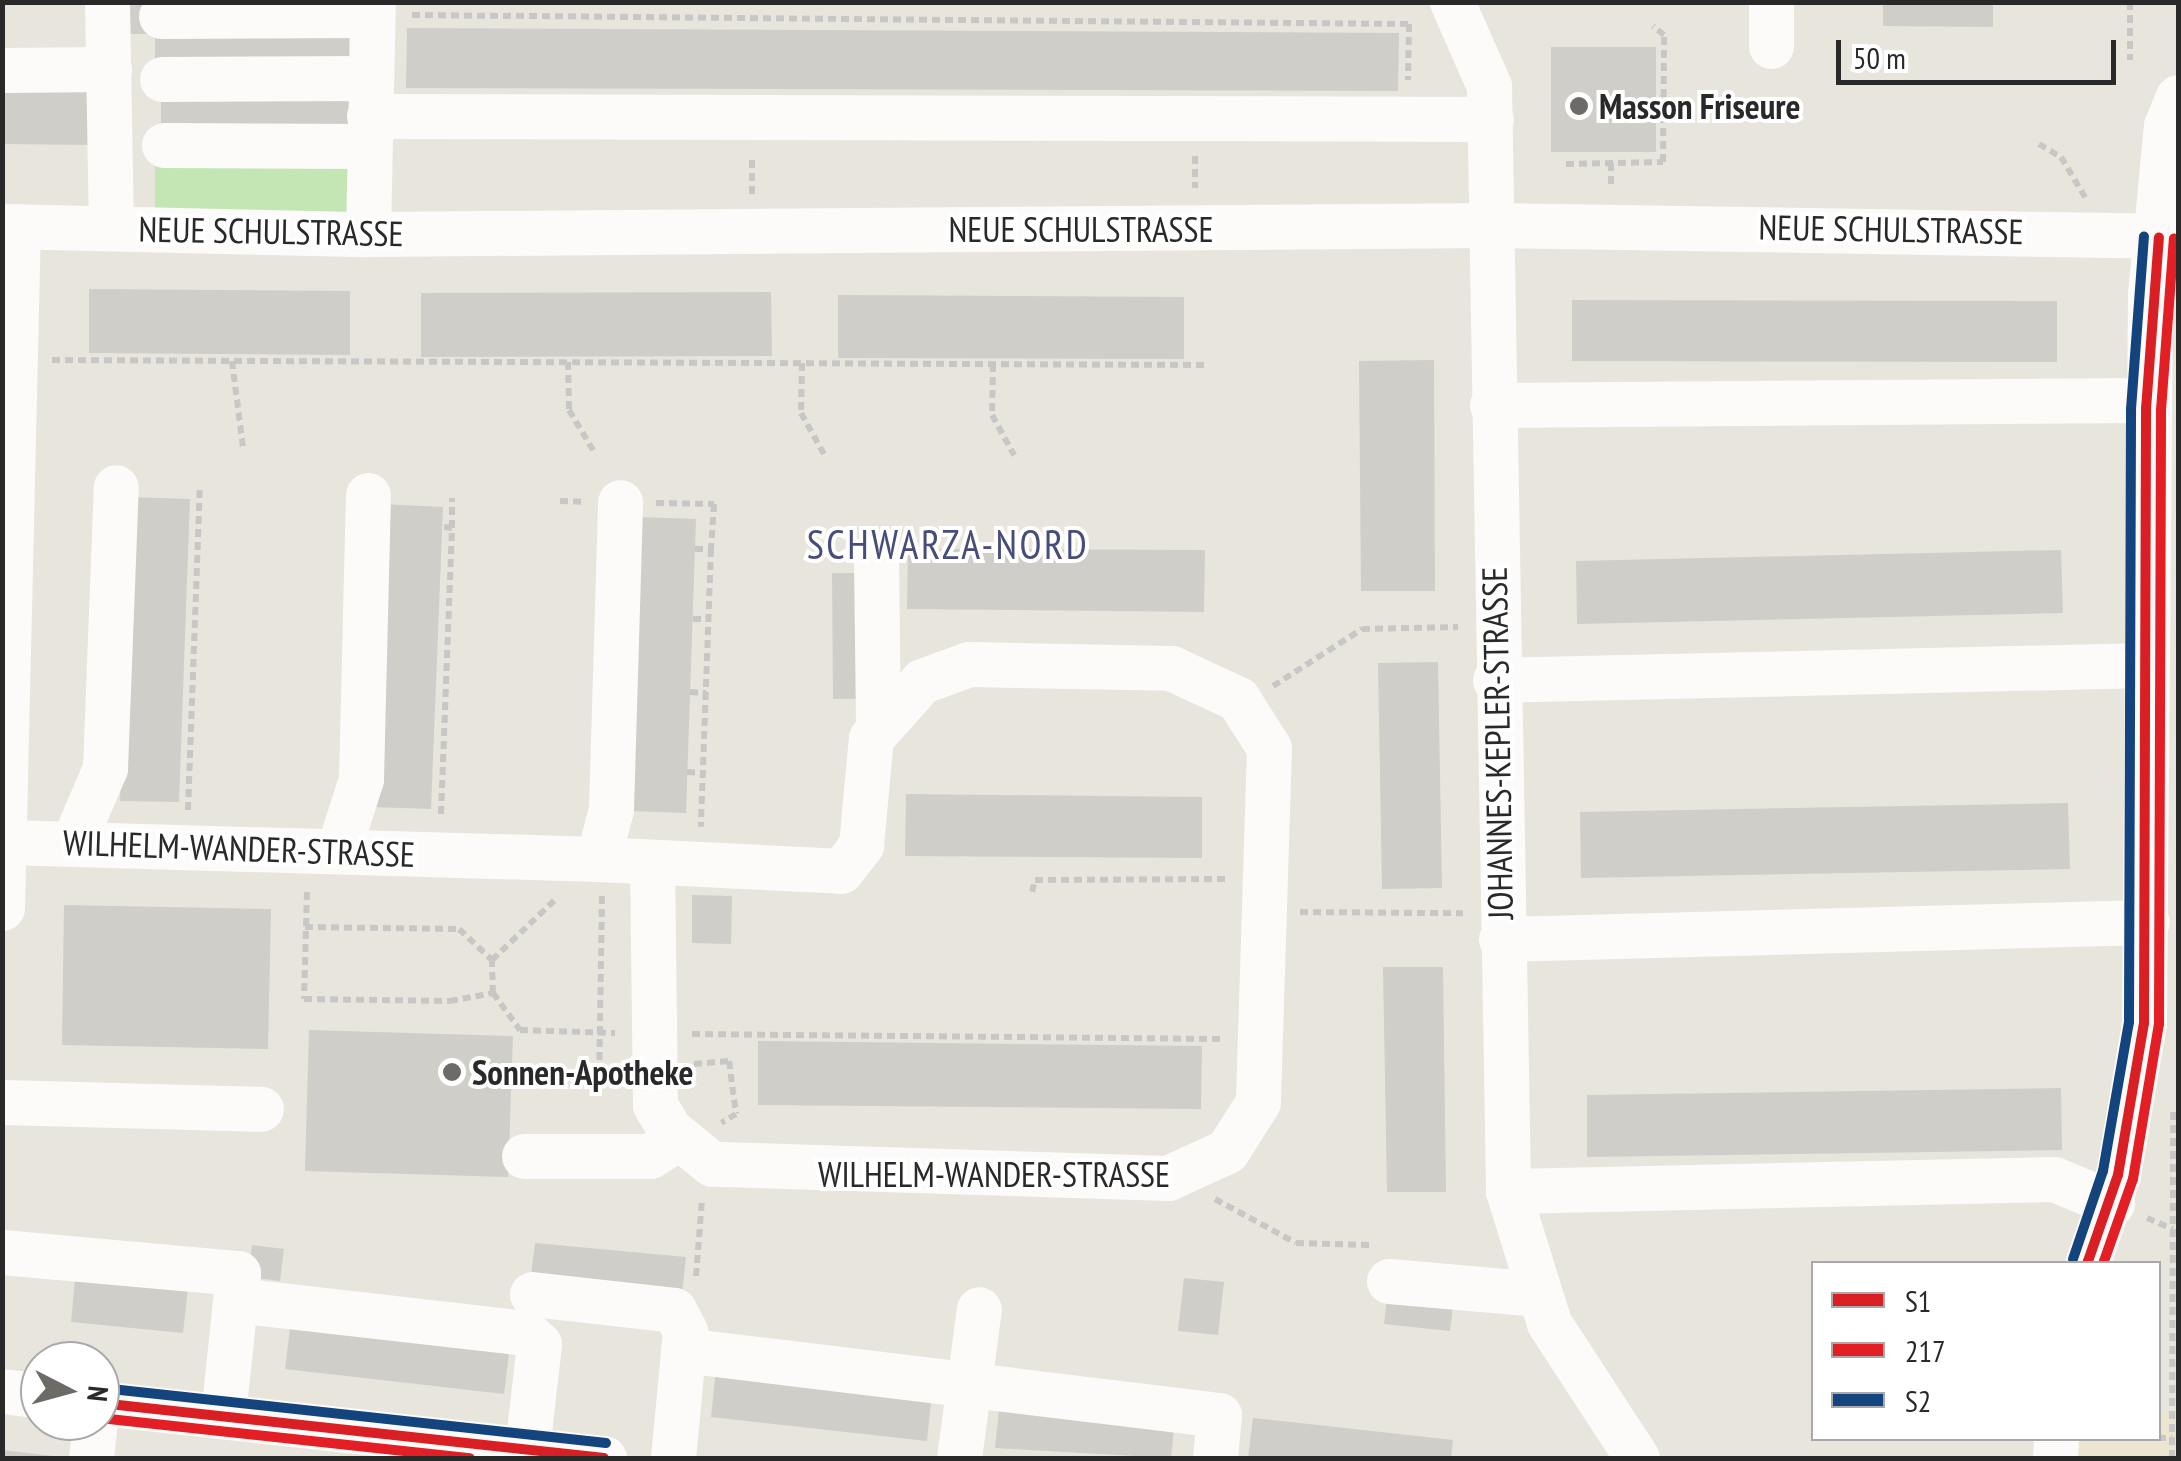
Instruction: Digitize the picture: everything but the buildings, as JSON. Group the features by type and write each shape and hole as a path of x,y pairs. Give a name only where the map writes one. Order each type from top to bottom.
{"street":[{"path":"107,2 111,228"},
{"name":"JOHANNES-KEPLER-STRASSE","path":"1452,2 1481,54 1491,119 1494,626 1508,1191 1537,1294 1638,1458"},
{"path":"161,16 372,9 368,234"},
{"path":"2,70 109,69"},
{"path":"162,79 369,113 1491,119"},
{"path":"2087,1261 2112,1203 2144,1023 2147,400 2169,236 2164,140 2178,98"},
{"path":"164,146 369,113"},
{"name":"NEUE SCHULSTRASSE","path":"10,226 368,234 1493,225 2169,236"},
{"path":"3,907 7,583 16,360 10,226"},
{"path":"1492,406 2147,400"},
{"path":"73,843 105,768 116,487"},
{"path":"323,851 361,780 368,495"},
{"path":"600,859 611,808 620,502"},
{"path":"876,559 878,725"},
{"name":"WILHELM-WANDER-STRASSE","path":"6,842 600,859 841,872 861,845 865,759 878,725 922,681 969,664 1171,668 1238,699 1269,748 1266,1075 1247,1125 1227,1151 1180,1177 736,1171 682,1141"},
{"path":"1495,680 2145,665"},
{"path":"524,1156 650,1156 682,1141 655,1105 650,1056 652,864"},
{"path":"1501,926 2147,922"},
{"path":"2,1102 261,1109"},
{"path":"1508,1191 2054,1179 2112,1203"},
{"path":"2,1252 238,1273 224,1416"},
{"path":"1390,1263 1537,1294"},
{"path":"532,1294 674,1310 683,1350 672,1458"},
{"path":"236,1300 527,1332 538,1344 515,1452"},
{"path":"959,1458 979,1309"},
{"path":"683,1350 1219,1415 1215,1458"},
{"path":"120,1405 224,1416 299,1441 604,1458"}],"path":[{"path":"2130,2 2130,60"},
{"path":"372,9 1409,24 1408,120"},
{"path":"1566,164 1663,162 1664,35 1653,26"},
{"path":"2039,144 2078,178 2090,232"},
{"path":"16,360 1206,364"},
{"path":"232,360 243,447"},
{"path":"568,362 569,410 593,450"},
{"path":"802,363 801,413 824,454"},
{"path":"994,364 992,415 1014,455"},
{"path":"188,780 185,764 191,612 200,490"},
{"path":"442,786 438,771 440,694 452,498"},
{"path":"702,795 714,504"},
{"path":"189,535 199,536"},
{"path":"695,549 711,549"},
{"path":"693,620 709,620"},
{"path":"1238,699 1291,679 1362,629 1494,626"},
{"path":"690,692 706,693"},
{"path":"687,772 704,773"},
{"path":"323,851 306,927 304,998 450,1001 492,992"},
{"path":"492,960 600,859"},
{"path":"600,859 600,1079 650,1056 1266,1040"},
{"path":"1032,892 1034,880 1269,895 1501,926"},
{"path":"306,927 459,929 492,960 492,992 520,1030 600,1033 650,1056 692,1065 729,1061 736,1114 682,1141"},
{"path":"2172,1458 2174,1099"},
{"path":"1180,1177 1277,1238 1390,1263"},
{"path":"696,1266 700,1224"},
{"path":"2161,1438 2172,1438"}],"shaded area":[{"path":"2161,1413 2178,1413 2178,1458 2077,1458 2078,1441 2161,1441"}],"green space":[{"path":"155,164 353,167 353,214 155,211"}],"transit line":[{"name":"S2","path":"2073,1259 2103,1171 2129,1022 2131,409 2144,236"},
{"name":"S1","path":"2088,1261 2118,1175 2144,1023 2146,409 2159,237"},
{"name":"217","path":"2104,1261 2133,1179 2159,1024 2161,410 2174,238"},
{"name":"S2","path":"120,1390 606,1443"},
{"name":"S1","path":"120,1405 604,1458"},
{"name":"217","path":"120,1420 470,1458"}],"place":[{"name":"Masson Friseure","path":"1579,106"},
{"name":"Sonnen-Apotheke","path":"452,1072"}],"district":[{"name":"SCHWARZA-NORD","path":"948,544"}]}
